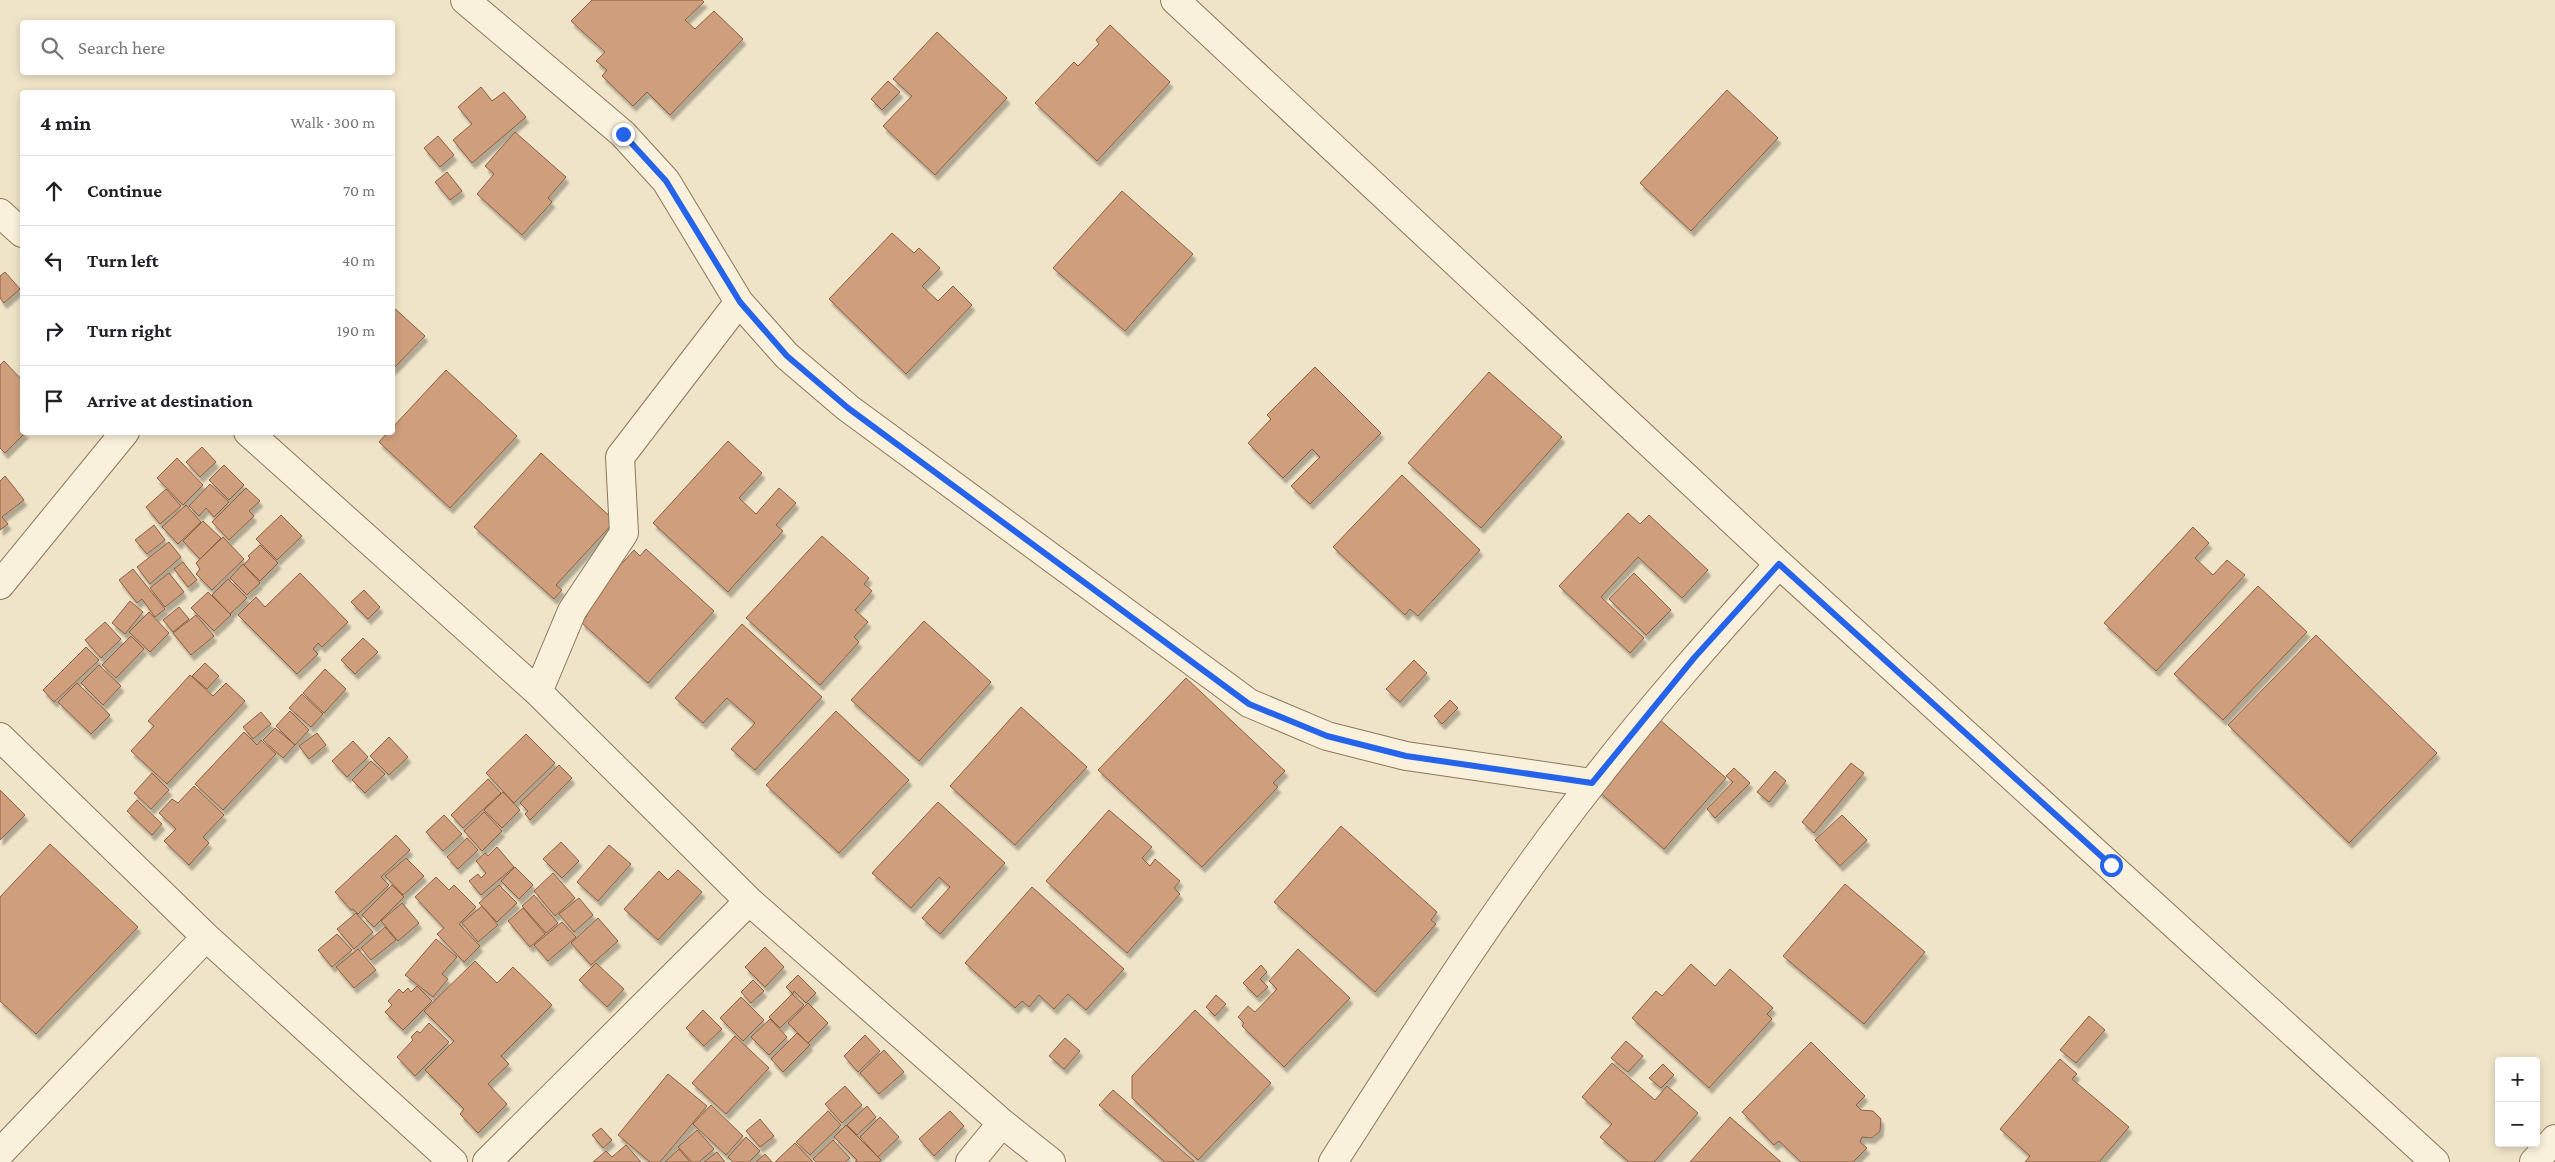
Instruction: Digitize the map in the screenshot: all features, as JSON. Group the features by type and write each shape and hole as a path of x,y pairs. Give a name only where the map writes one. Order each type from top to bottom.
{"street":[{"path":"465,0 623,134 660,174 740,302 787,356 848,408 1249,704 1327,736 1406,756 1592,783"},
{"path":"1175,0 1779,564 2435,1162"},
{"path":"0,213 20,231"},
{"path":"538,692 572,611 624,533 620,457 740,302"},
{"path":"0,585 123,435"},
{"path":"251,435 538,692 749,902 1002,1123 1051,1162"},
{"path":"1333,1162 1453,976 1592,783 1694,658 1779,564"},
{"path":"0,737 206,937 453,1162"},
{"path":"487,1162 749,902"},
{"path":"0,1153 206,937"},
{"path":"970,1162 1002,1123"},
{"path":"2534,1162 2555,1139"}],"building":[{"path":"592,0 702,0 704,2 685,20 695,29 714,11 743,39 670,115 647,92 633,106 602,76 607,70 596,61 605,52 571,21"},
{"path":"1110,25 1170,82 1097,161 1035,103 1074,62 1078,66 1099,44 1096,40"},
{"path":"937,32 1007,98 935,175 883,126 912,96 893,79"},
{"path":"888,81 900,92 882,110 871,99"},
{"path":"481,87 492,101 504,92 526,117 472,163 453,140 472,124 458,107"},
{"path":"1727,90 1778,138 1691,231 1640,183"},
{"path":"515,132 566,177 548,198 552,202 522,235 477,194 494,174 485,166"},
{"path":"438,136 454,155 440,167 424,148"},
{"path":"447,172 462,191 450,200 435,182"},
{"path":"1122,191 1193,254 1125,331 1053,268"},
{"path":"892,233 914,253 919,248 940,268 922,286 938,301 953,286 972,305 906,374 829,299"},
{"path":"5,272 20,289 4,303 0,298 0,276"},
{"path":"395,309 425,336 395,367"},
{"path":"4,361 20,378 20,435 23,435 5,453 0,448 0,365"},
{"path":"1315,367 1381,433 1310,504 1291,486 1320,457 1312,449 1283,478 1248,443 1271,419 1267,415"},
{"path":"446,370 517,436 450,508 379,442 385,435 395,435 395,425"},
{"path":"1489,372 1562,437 1481,528 1408,463"},
{"path":"728,441 762,473 739,498 756,514 779,488 796,503 776,525 783,531 728,592 653,523"},
{"path":"202,447 216,462 200,477 186,462"},
{"path":"541,453 615,521 556,585 562,590 554,599 474,527"},
{"path":"177,458 203,485 183,505 157,478"},
{"path":"224,465 244,485 229,500 209,480"},
{"path":"1402,475 1480,550 1418,616 1410,609 1405,615 1333,547"},
{"path":"5,476 24,500 2,517 8,524 0,530 0,481"},
{"path":"210,484 229,502 214,517 206,508 199,516 189,506"},
{"path":"246,488 260,501 249,511 254,516 229,540 212,522"},
{"path":"166,489 181,506 160,524 146,507"},
{"path":"186,505 201,522 178,544 162,527"},
{"path":"1628,513 1640,524 1649,515 1708,570 1682,598 1638,557 1601,597 1644,638 1630,653 1559,586"},
{"path":"281,515 302,536 277,560 256,539"},
{"path":"203,521 221,538 200,559 183,541"},
{"path":"154,525 165,540 147,554 135,540"},
{"path":"2193,527 2209,543 2195,558 2213,575 2227,560 2245,575 2156,671 2104,623"},
{"path":"822,536 869,578 864,584 872,591 855,610 868,622 854,637 859,642 820,685 746,618"},
{"path":"223,537 244,559 212,590 196,574 200,569 196,563"},
{"path":"169,542 181,557 150,584 137,567"},
{"path":"260,545 278,563 260,581 244,565 250,558 248,556"},
{"path":"646,549 714,611 648,683 581,622 587,616 580,610 634,550 640,556"},
{"path":"183,562 197,580 188,587 174,569"},
{"path":"243,564 260,583 247,595 230,578"},
{"path":"133,569 165,609 155,617 142,599 137,603 119,580"},
{"path":"169,573 184,592 165,607 150,588"},
{"path":"300,573 348,622 322,647 318,643 313,649 318,654 297,674 238,615 256,597 265,607"},
{"path":"1634,573 1671,610 1646,635 1609,599"},
{"path":"228,579 247,598 230,614 212,595"},
{"path":"2258,586 2307,632 2223,720 2174,674"},
{"path":"364,590 380,607 368,619 351,602"},
{"path":"208,592 231,615 214,631 191,608"},
{"path":"130,601 143,612 125,634 112,623"},
{"path":"179,607 189,619 173,632 163,620"},
{"path":"149,612 169,633 150,652 129,632"},
{"path":"196,615 214,636 191,655 173,633"},
{"path":"924,621 991,682 919,761 851,700"},
{"path":"105,622 121,639 101,658 85,640"},
{"path":"742,624 822,697 755,770 731,749 755,723 727,698 703,723 675,698"},
{"path":"2316,635 2437,753 2349,843 2228,725"},
{"path":"131,636 144,649 116,678 102,665"},
{"path":"363,638 378,652 355,674 341,660"},
{"path":"86,647 99,660 54,702 43,690"},
{"path":"1414,660 1427,673 1400,702 1386,689"},
{"path":"205,663 219,676 207,689 192,676"},
{"path":"99,665 121,686 103,705 81,683"},
{"path":"325,669 346,689 324,713 303,693"},
{"path":"190,675 213,696 226,683 245,701 167,784 131,751 154,726 148,721"},
{"path":"1186,678 1285,771 1273,783 1278,787 1202,867 1098,770"},
{"path":"77,683 110,715 91,734 58,702"},
{"path":"302,694 323,714 311,727 289,708"},
{"path":"1450,700 1458,708 1442,724 1434,716"},
{"path":"1021,707 1087,767 1015,845 950,786"},
{"path":"290,711 309,730 295,745 276,726"},
{"path":"836,711 909,780 839,853 766,785"},
{"path":"261,712 271,724 253,739 243,727"},
{"path":"1659,719 1726,778 1664,849 1597,790"},
{"path":"275,728 295,745 283,758 263,740"},
{"path":"244,732 257,745 261,740 276,754 223,810 195,784"},
{"path":"317,733 326,745 309,759 299,746"},
{"path":"526,734 555,763 514,803 486,773"},
{"path":"389,737 408,757 389,775 370,756"},
{"path":"353,741 368,757 347,777 332,761"},
{"path":"371,761 385,774 365,793 352,780"},
{"path":"1851,763 1864,773 1814,833 1802,822"},
{"path":"559,765 572,778 530,820 525,814 528,811 520,803"},
{"path":"1734,768 1750,783 1715,818 1707,809 1733,782 1726,776"},
{"path":"1775,771 1786,781 1769,802 1757,792"},
{"path":"152,773 169,790 151,809 134,793"},
{"path":"488,779 501,793 463,828 451,815"},
{"path":"194,786 224,815 203,837 209,843 189,865 164,841 176,829 159,813 172,799 178,803"},
{"path":"0,790 25,815 0,840"},
{"path":"503,792 520,810 502,828 484,810"},
{"path":"137,800 162,824 152,835 127,811"},
{"path":"938,802 1005,863 940,934 922,918 950,887 939,877 911,908 872,873"},
{"path":"1109,810 1152,847 1142,858 1150,866 1155,859 1180,881 1174,888 1180,894 1127,953 1046,881"},
{"path":"484,812 502,831 482,851 464,831"},
{"path":"444,815 462,834 443,851 426,832"},
{"path":"1842,815 1867,840 1840,866 1815,840"},
{"path":"1341,826 1437,912 1431,920 1436,924 1375,992 1274,902"},
{"path":"396,835 410,850 381,877 389,885 358,914 353,909 351,910 335,892"},
{"path":"467,838 478,850 458,869 447,857"},
{"path":"561,842 579,861 562,878 543,859"},
{"path":"50,844 138,927 36,1034 0,1001 0,897"},
{"path":"609,845 631,864 598,901 577,882"},
{"path":"497,847 514,867 481,895 469,881 478,874 481,878 486,873 476,861 485,853 488,856"},
{"path":"406,858 424,876 403,895 385,876"},
{"path":"515,867 533,885 519,899 501,881"},
{"path":"678,870 702,892 658,940 624,909 659,871 668,880"},
{"path":"553,873 575,898 555,916 534,891"},
{"path":"436,877 449,890 454,885 476,907 459,924 480,946 464,962 437,934 444,928 415,897"},
{"path":"1845,884 1925,952 1864,1024 1783,956"},
{"path":"392,885 404,897 374,927 362,915"},
{"path":"499,885 517,903 497,922 479,903"},
{"path":"1032,887 1124,969 1086,1010 1068,994 1054,1009 1039,995 1029,1007 1022,1001 1015,1008 965,963"},
{"path":"534,895 558,923 546,933 522,906"},
{"path":"579,898 593,915 574,932 559,914"},
{"path":"402,903 419,923 398,941 381,921"},
{"path":"482,906 498,925 478,942 462,923"},
{"path":"523,908 545,934 530,947 508,921"},
{"path":"356,913 373,932 354,949 337,929"},
{"path":"598,918 618,941 591,965 571,943"},
{"path":"562,922 576,937 548,961 534,945"},
{"path":"385,927 396,940 371,960 361,948"},
{"path":"337,934 352,950 332,967 318,950"},
{"path":"436,939 457,957 442,974 448,979 433,997 405,975"},
{"path":"765,947 784,967 765,987 745,967"},
{"path":"358,949 376,970 354,988 336,967"},
{"path":"1298,949 1350,998 1284,1067 1242,1026 1244,1023 1238,1017 1248,1006 1255,1012 1277,989 1269,981"},
{"path":"475,961 497,983 513,967 552,1005 501,1056 509,1064 488,1084 507,1104 478,1133 460,1114 464,1109 425,1070 454,1041 424,1011"},
{"path":"596,963 624,989 607,1007 579,980"},
{"path":"1691,964 1715,986 1730,969 1773,1008 1767,1014 1772,1019 1709,1088 1632,1018 1656,991 1662,996"},
{"path":"1261,965 1267,972 1260,979 1268,987 1257,997 1243,983"},
{"path":"798,975 816,993 806,1003 794,991 793,994 786,987"},
{"path":"753,980 764,991 751,1003 741,992"},
{"path":"417,986 432,1001 403,1030 385,1012 392,1005 388,1001 399,989 403,993 408,988 411,992"},
{"path":"792,994 804,1005 780,1028 769,1017"},
{"path":"1216,995 1226,1004 1215,1016 1206,1007"},
{"path":"741,997 764,1020 743,1041 720,1018"},
{"path":"808,1003 828,1023 808,1043 788,1023"},
{"path":"703,1010 722,1029 704,1046 686,1028"},
{"path":"1195,1010 1271,1083 1198,1160 1132,1098 1132,1076"},
{"path":"2089,1016 2105,1030 2076,1063 2060,1050"},
{"path":"770,1019 787,1037 769,1055 751,1037"},
{"path":"429,1023 449,1042 415,1076 397,1057 413,1040 411,1037 417,1031 420,1033"},
{"path":"797,1033 810,1045 783,1072 771,1059"},
{"path":"865,1035 880,1051 858,1072 844,1056"},
{"path":"735,1036 769,1068 726,1114 692,1083"},
{"path":"1065,1038 1080,1051 1064,1069 1049,1056"},
{"path":"1626,1041 1643,1056 1628,1072 1611,1058"},
{"path":"1811,1042 1865,1096 1856,1105 1861,1110 1873,1111 1881,1119 1880,1131 1872,1138 1862,1137 1860,1142 1867,1148 1853,1162 1801,1162 1779,1141 1774,1145 1742,1112"},
{"path":"884,1050 904,1072 879,1094 860,1073"},
{"path":"2060,1059 2077,1074 2072,1079 2129,1127 2099,1162 2025,1162 2030,1156 2000,1129"},
{"path":"1612,1063 1655,1100 1667,1086 1698,1113 1654,1162 1629,1162 1600,1137 1612,1124 1582,1097"},
{"path":"1663,1064 1674,1075 1661,1088 1649,1078"},
{"path":"668,1074 707,1106 660,1162 650,1162 618,1135"},
{"path":"845,1086 862,1105 842,1123 825,1104"},
{"path":"1113,1090 1195,1162 1165,1162 1099,1105"},
{"path":"711,1105 743,1136 726,1155 693,1124"},
{"path":"867,1106 876,1117 857,1135 847,1125"},
{"path":"828,1111 841,1125 810,1155 796,1142"},
{"path":"950,1111 964,1126 934,1156 919,1139"},
{"path":"880,1117 899,1137 878,1157 860,1137"},
{"path":"1730,1117 1781,1162 1690,1162"},
{"path":"760,1119 774,1136 760,1147 746,1131"},
{"path":"846,1125 881,1160 879,1162 855,1162 857,1160 834,1137"},
{"path":"601,1128 612,1140 603,1148 592,1135"},
{"path":"697,1130 714,1149 699,1162 692,1162 678,1147"},
{"path":"746,1137 760,1151 749,1162 733,1162 728,1157"},
{"path":"833,1140 850,1158 845,1162 816,1162 813,1159"},
{"path":"795,1143 813,1162 775,1162"},
{"path":"626,1145 641,1162 593,1162 606,1151 612,1157"},
{"path":"679,1149 690,1162 665,1162"},
{"path":"717,1152 725,1162 704,1162"},
{"path":"765,1154 772,1162 756,1162"}],"route":[{"path":"623,134 666,181 740,302 787,356 848,408 1249,704 1327,736 1406,756 1592,783 1694,658 1779,564 2111,865"}]}
